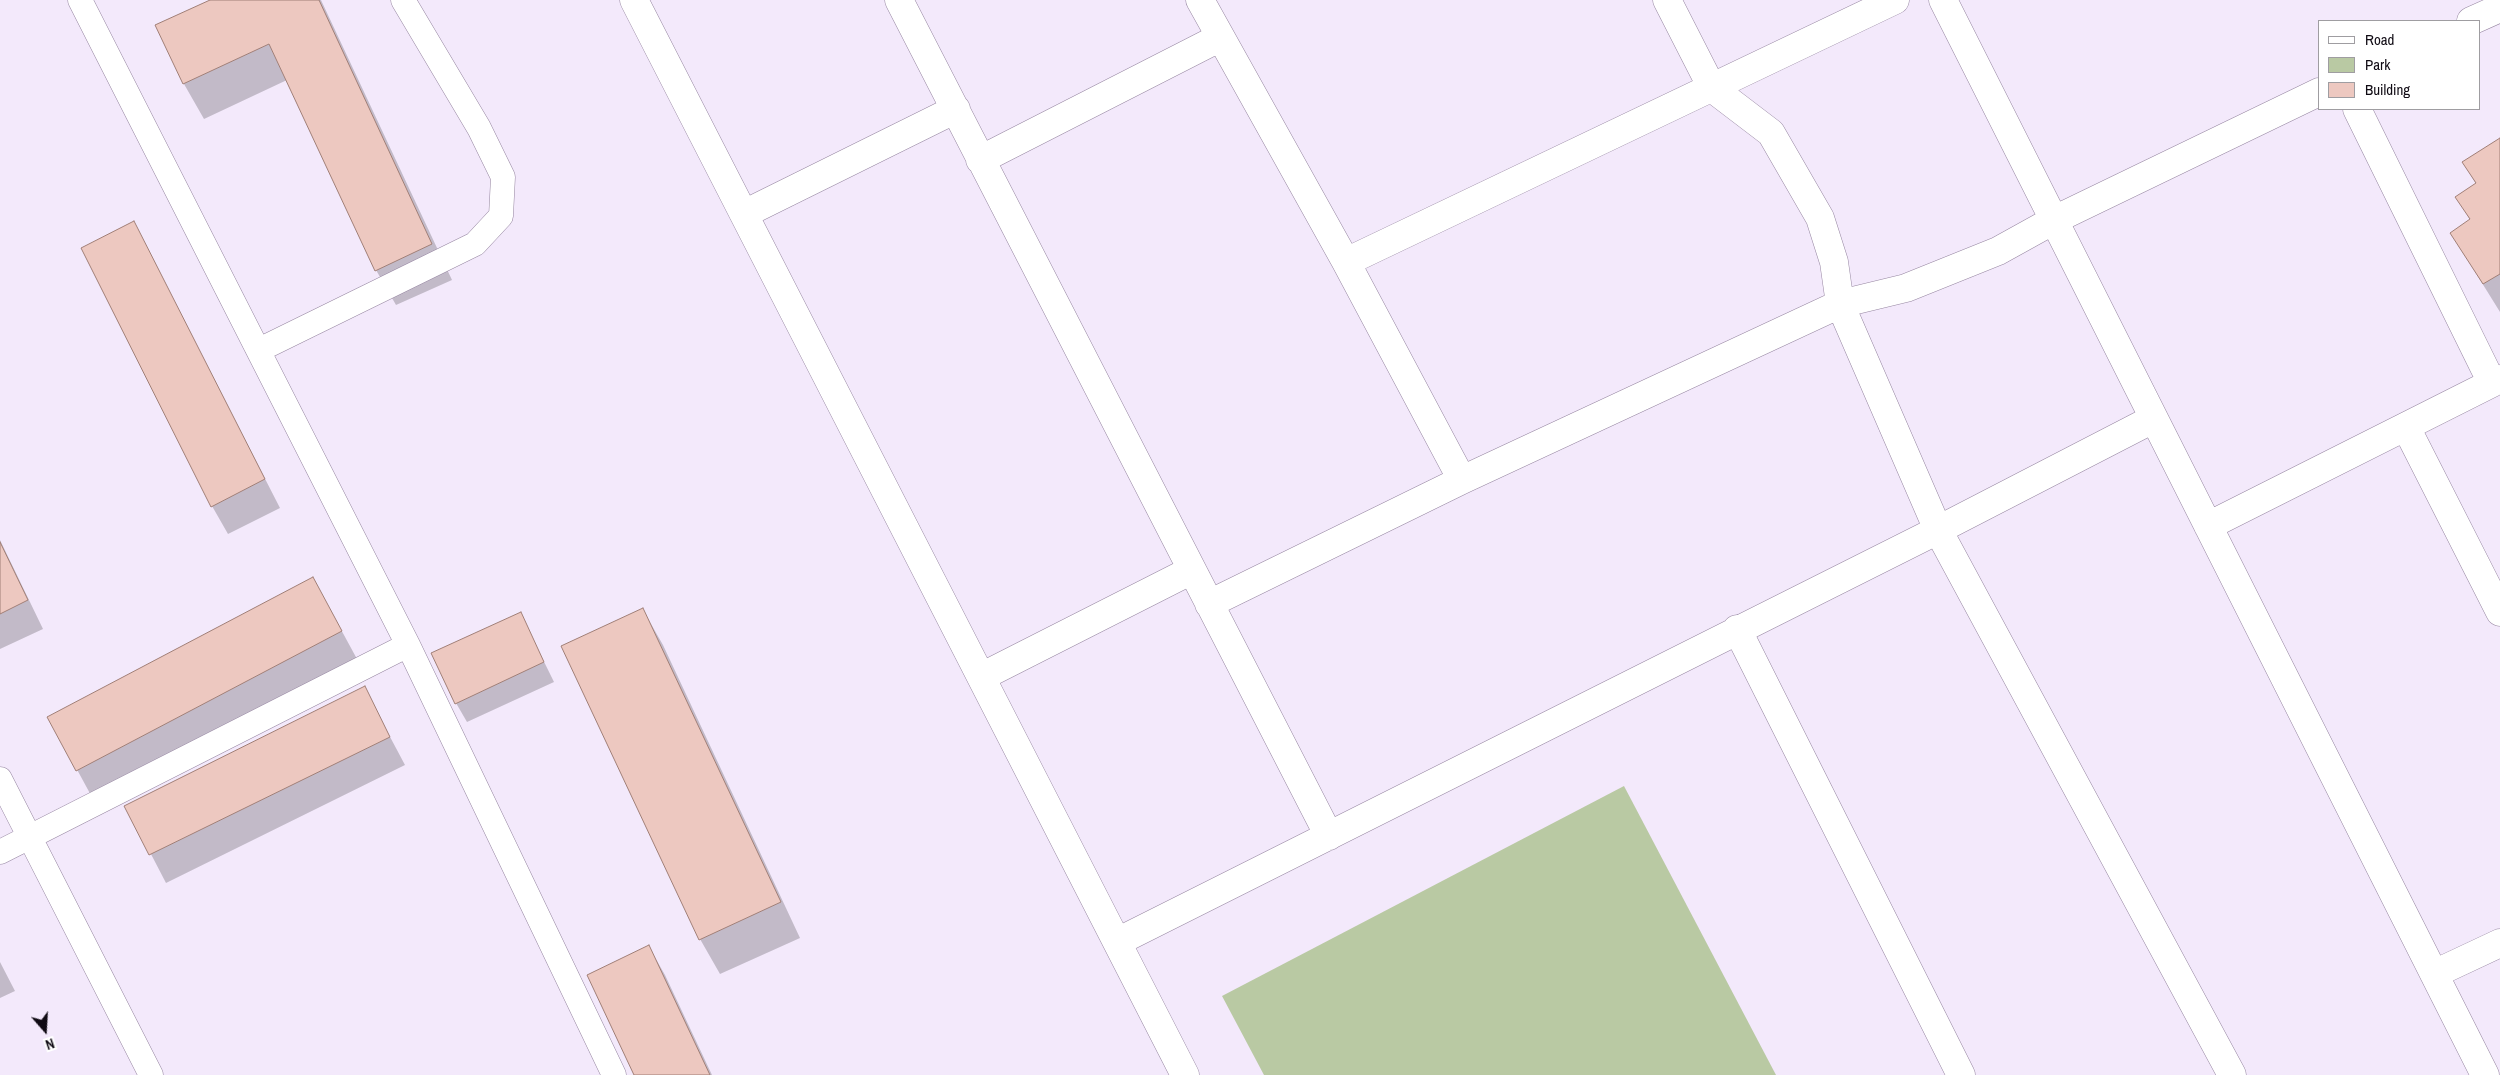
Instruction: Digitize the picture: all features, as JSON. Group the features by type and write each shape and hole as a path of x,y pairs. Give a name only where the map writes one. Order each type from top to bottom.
{"street":[{"path":"634,0 1185,1075"},
{"path":"899,0 1329,836"},
{"path":"1200,0 1219,38 1346,262 1462,480"},
{"path":"1667,0 1712,88 1771,133 1820,218 1834,262 1840,304 1938,530 2232,1075"},
{"path":"1346,262 1895,0"},
{"path":"1943,0 2485,1075"},
{"path":"2473,20 2500,8"},
{"path":"980,160 1219,38"},
{"path":"1210,604 1462,480 1840,304 1906,288 1998,251 2054,220 2318,92"},
{"path":"744,214 956,110"},
{"path":"2208,526 2496,381 2359,110"},
{"path":"1117,942 1737,629 1938,530 2153,419"},
{"path":"2406,426 2500,612"},
{"path":"981,677 1192,570"},
{"path":"1737,629 1961,1075"},
{"path":"2434,974 2500,942"}],"lane":[{"path":"80,0 408,644 614,1075"},
{"path":"259,350 475,244 501,216 503,178 479,128 403,0"},
{"path":"0,852 408,644"},
{"path":"0,779 152,1075"}],"green space":[{"path":"1624,786 1776,1075 1264,1075 1222,996"}],"building":[{"path":"210,0 319,0 432,244 375,271 269,44 183,84 155,25"},
{"path":"2500,138 2500,274 2483,284 2450,233 2470,219 2455,197 2476,183 2462,162"},
{"path":"134,221 265,479 211,507 81,248"},
{"path":"0,542 28,600 0,614"},
{"path":"313,577 342,631 76,771 47,717"},
{"path":"643,608 781,902 699,940 561,646"},
{"path":"521,612 544,662 455,704 431,653"},
{"path":"365,686 390,737 149,855 124,806"},
{"path":"649,945 710,1075 634,1075 587,975"}]}
